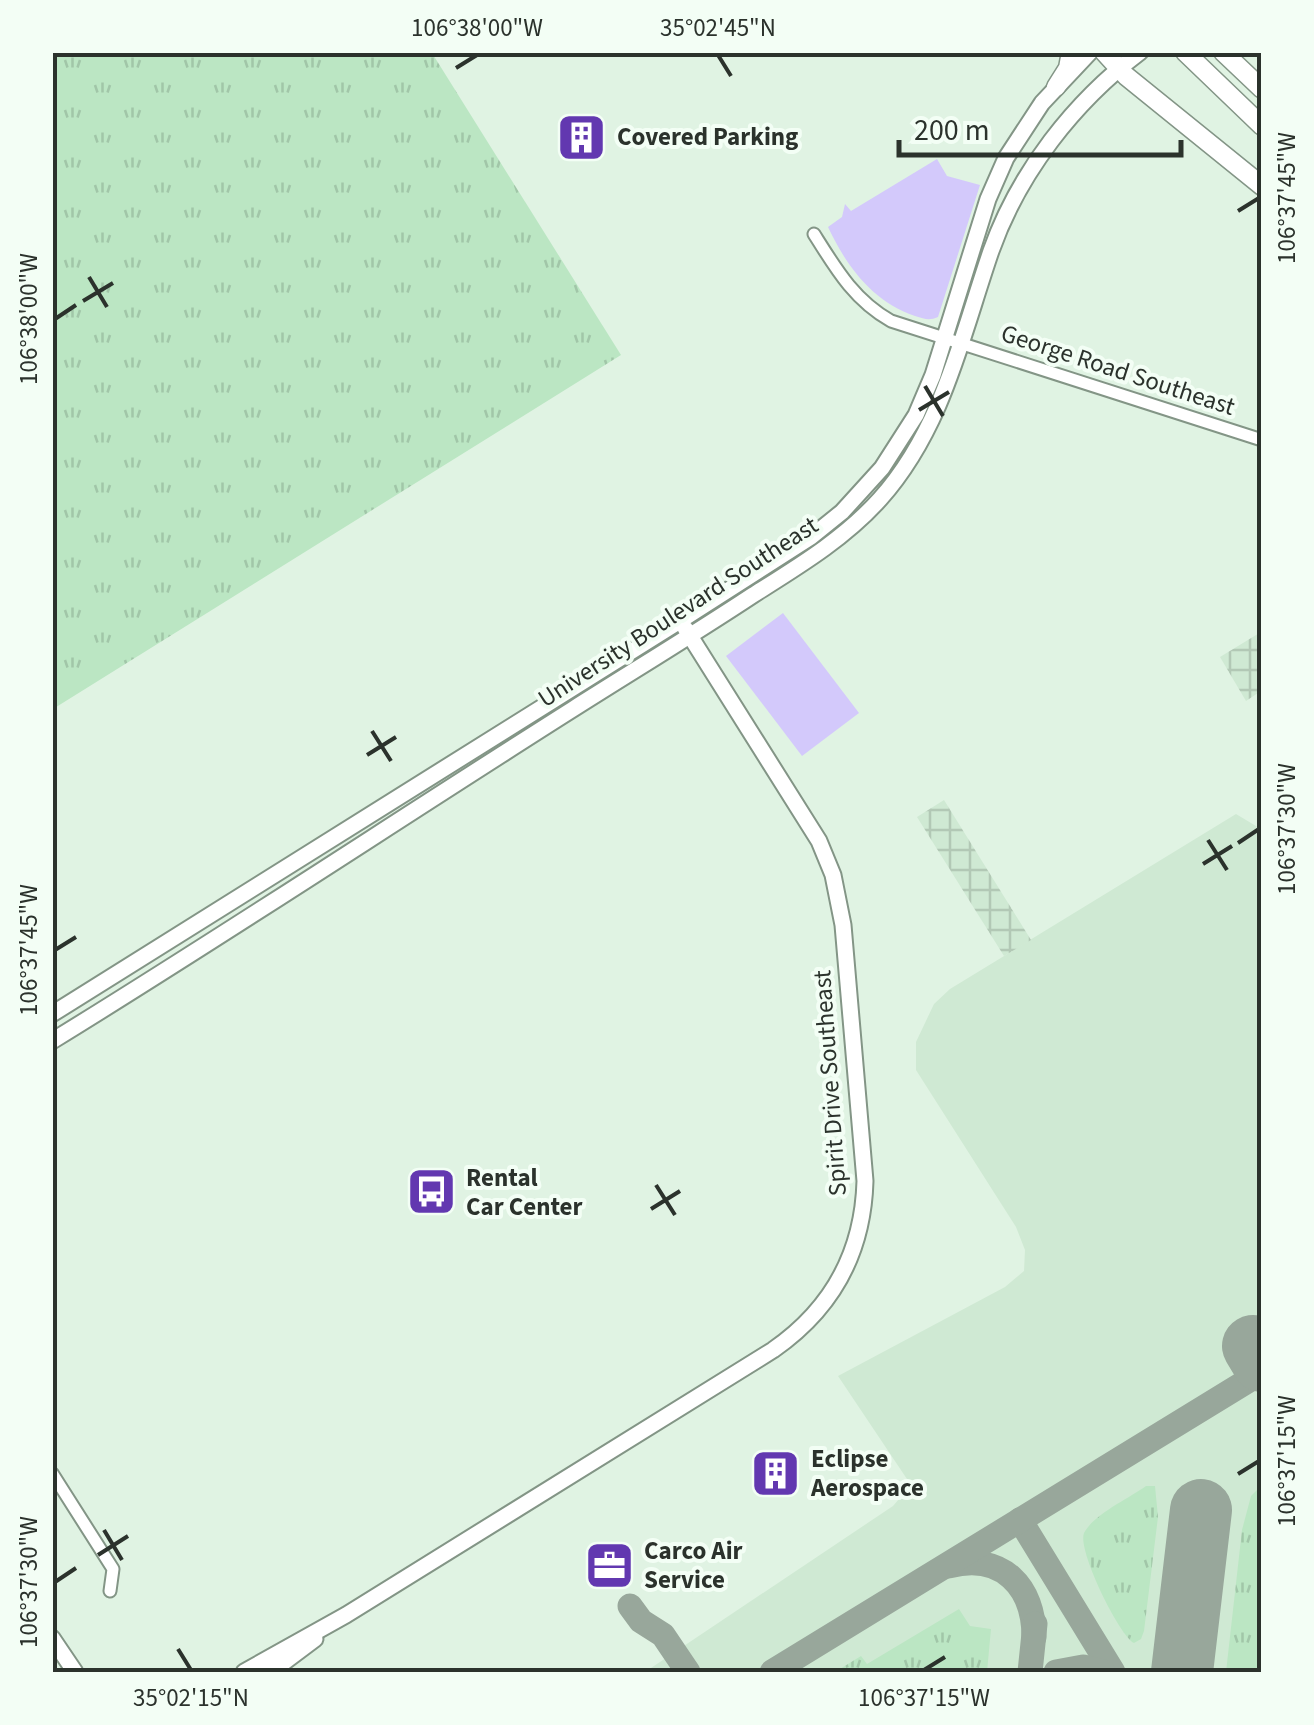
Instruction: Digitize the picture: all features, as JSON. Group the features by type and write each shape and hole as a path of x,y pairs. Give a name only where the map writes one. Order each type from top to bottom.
{"main road":[{"path":"1056,87 1068,68 1071,52"},
{"name":"University Boulevard Southeast","path":"52,1014 811,537 870,484 916,415 996,178 1017,139 1056,87 1090,52"},
{"path":"1104,52 1119,69 1262,186"},
{"name":"University Boulevard Southeast","path":"52,1041 691,636 822,551 869,511 921,443 942,402 992,248 1018,192 1068,120 1140,52"},
{"path":"1185,52 1262,126"},
{"path":"1224,52 1262,89"},
{"name":"Spirit Drive Southeast","path":"346,1615 788,1340 834,1289 858,1239 864,1181 843,925 833,874 818,841 680,621"},
{"path":"244,1672 346,1615"},
{"path":"271,1672 346,1615"},
{"path":"52,1638 75,1672"}],"street":[{"name":"George Road Southeast","path":"814,234 848,286 868,306 904,326 1262,440"},
{"path":"52,1472 113,1569 110,1592"}],"shaded area":[{"path":"937,159 947,176 980,185 938,317 927,319 900,310 862,281 828,227 842,217 845,204 851,211"},
{"path":"783,613 859,713 802,756 726,656"},
{"path":"1261,632 1261,691 1246,701 1220,657"},
{"path":"944,800 1031,940 1004,956 917,817"},
{"path":"1236,814 1261,829 1261,1672 645,1672 893,1506 911,1485 838,1376 1005,1287 1024,1271 1025,1250 1016,1227 916,1070 916,1042 934,1004 950,989"}],"green space":[{"path":"53,52 432,53 621,355 53,709"},
{"path":"1146,1486 1155,1486 1158,1517 1144,1631 1134,1643 1119,1625 1101,1591 1087,1556 1084,1533 1103,1513"},
{"path":"1261,1486 1261,1672 1226,1672 1242,1530 1251,1496"},
{"path":"959,1609 970,1626 991,1629 987,1672 835,1672 861,1656 867,1664"}],"taxiway":[{"path":"772,1672 1262,1372"},
{"path":"1020,1520 1113,1672"},
{"path":"949,1566 985,1564 1011,1578 1028,1603 1034,1637"},
{"path":"630,1606 641,1621 663,1635 688,1672"},
{"path":"1030,1672 1035,1624"},
{"path":"1056,1672 1083,1667 1103,1672"}],"runway":[{"path":"1253,1346 1262,1361"},
{"path":"1182,1672 1201,1510"}],"place":[{"name":"Covered Parking","path":"582,137"},
{"name":"Rental Car Center","path":"431,1192"},
{"name":"Eclipse Aerospace","path":"776,1473"},
{"name":"Carco Air Service","path":"609,1565"}]}
